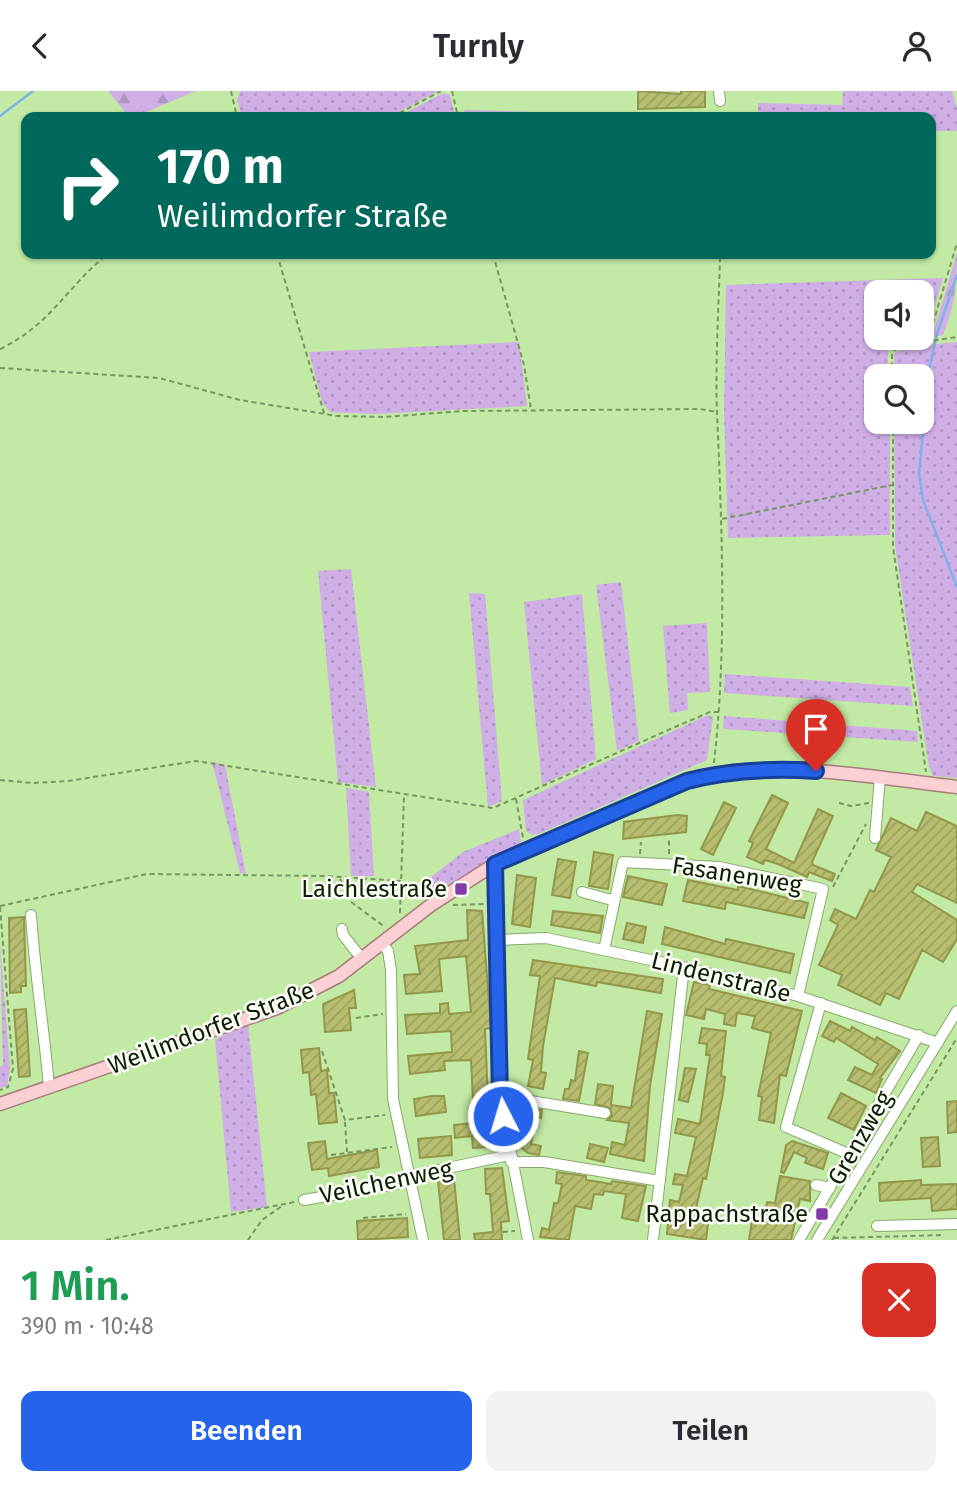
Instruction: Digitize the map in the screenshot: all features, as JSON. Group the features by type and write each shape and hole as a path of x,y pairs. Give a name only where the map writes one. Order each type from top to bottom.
{"main road":[{"name":"Weilimdorfer Straße","path":"0,1104 277,1008 316,990 362,959 430,905 495,864 687,781 715,773 755,769 880,777 957,787"}],"street":[{"path":"875,838 880,777"},
{"name":"Fasanenweg","path":"604,950 612,899 623,862 669,862 719,867 823,889 798,996"},
{"path":"495,864 499,940 500,1096 510,1159 527,1235"},
{"path":"582,892 612,899"},
{"path":"31,915 36,995 43,1009 48,1087"},
{"path":"342,929 343,935 362,959"},
{"name":"Lindenstraße","path":"499,940 546,938 684,967 798,996 937,1043"},
{"path":"382,943 390,957 391,1074 396,1114 423,1240"},
{"path":"653,1240 684,967"},
{"path":"821,1003 786,1127 851,1155"},
{"path":"817,1240 937,1043 953,1028 957,1011"},
{"name":"Grenzweg","path":"799,1240 919,1035"},
{"path":"500,1096 605,1113"},
{"name":"Veilchenweg","path":"304,1200 397,1184 411,1176 510,1159 660,1181"},
{"path":"816,1185 830,1188"},
{"path":"877,1226 957,1224"}],"path":[{"path":"231,91 236,112"},
{"path":"401,112 441,91"},
{"path":"452,91 457,112"},
{"path":"934,326 957,243"},
{"path":"0,349 45,321 91,267 101,259"},
{"path":"278,259 325,414"},
{"path":"495,259 524,365 531,410"},
{"path":"715,773 719,712 720,519 717,412 720,259"},
{"path":"934,340 957,337"},
{"path":"0,368 159,378 240,400 325,414 384,417 531,410 700,409 717,412"},
{"path":"893,434 895,568 926,784"},
{"path":"720,519 893,485"},
{"path":"0,780 32,783 68,781 196,761 487,809 686,722 719,712"},
{"path":"404,795 400,919 405,925"},
{"path":"516,798 524,850"},
{"path":"839,803 851,806 877,803"},
{"path":"835,882 864,825 876,820"},
{"path":"669,862 670,840"},
{"path":"0,1090 8,1087 13,1069 0,907 147,874 401,881"},
{"path":"339,878 342,890 351,902 393,935"},
{"path":"430,905 498,904"},
{"path":"356,1018 391,1013"},
{"path":"832,1239 957,1038"},
{"path":"322,1051 345,1120 347,1153"},
{"path":"345,1120 396,1114"},
{"path":"331,1155 404,1146"},
{"path":"106,1240 304,1200"},
{"path":"248,1240 262,1220 286,1204"},
{"path":"363,1218 418,1213"},
{"path":"503,1232 527,1235"},
{"path":"832,1239 945,1235"}],"green space":[{"path":"108,91 196,91 146,112 125,112"},
{"path":"240,91 438,91 398,112 240,112 237,101"},
{"path":"843,91 952,91 957,108 957,131 936,131 936,112 758,112 758,103 842,105"},
{"path":"443,93 450,95 455,112 407,112"},
{"path":"464,110 536,112 465,112"},
{"path":"957,253 953,304 943,335 934,337"},
{"path":"943,278 934,308 934,280 881,280"},
{"path":"864,281 864,350 888,350 888,364 864,364 864,434 890,434 890,535 728,538 724,412 726,285"},
{"path":"519,342 527,406 374,414 330,412 322,402 309,352"},
{"path":"957,342 957,778 933,776 929,767 895,546 894,434 934,434 934,364 894,364 894,354 900,350 934,350 934,344"},
{"path":"351,569 376,787 338,782 318,571"},
{"path":"621,582 639,741 617,751 596,585"},
{"path":"469,593 485,594 502,801 488,807"},
{"path":"582,594 596,759 542,785 524,602"},
{"path":"707,623 710,692 687,693 688,710 670,713 663,626"},
{"path":"725,674 910,687 913,706 724,693"},
{"path":"708,715 713,717 707,760 541,833 532,835 526,831 523,800"},
{"path":"724,716 917,731 918,742 723,729"},
{"path":"212,762 225,765 246,874 240,873"},
{"path":"346,788 369,792 374,876 351,876"},
{"path":"519,829 521,844 493,858 429,899 421,885 463,852"},
{"path":"0,943 10,1068 7,1086 0,1088 0,1067 3,1065"},
{"path":"248,1024 267,1207 231,1212 215,1039"}],"building":[{"path":"638,91 681,94 681,91 705,91 705,107 638,109"},
{"path":"772,795 788,803 766,849 794,863 818,809 833,816 812,862 813,865 835,874 832,881 809,872 807,877 778,864 765,860 763,864 747,857 753,843 749,841"},
{"path":"724,802 736,808 713,855 701,849"},
{"path":"926,812 957,826 957,903 917,884 912,892 957,920 957,939 943,962 922,950 899,999 886,993 880,1005 838,985 842,975 819,965 838,925 830,920 835,909 856,919 870,890 874,892 891,857 876,850 891,818 917,831"},
{"path":"687,816 686,832 623,839 624,822"},
{"path":"594,852 613,855 608,889 589,886"},
{"path":"558,859 576,862 570,898 552,895"},
{"path":"517,875 536,878 530,927 512,924"},
{"path":"628,876 667,884 662,905 623,897"},
{"path":"688,880 738,890 738,886 808,903 804,918 726,902 725,909 683,901"},
{"path":"467,910 482,911 491,1028 485,1029 490,1147 473,1148 472,1136 455,1138 454,1125 474,1123 471,1060 444,1061 445,1070 410,1074 408,1056 452,1052 451,1031 407,1034 405,1015 440,1013 440,1004 448,1003 449,1014 471,1012 466,956 439,959 442,991 406,994 404,975 420,974 415,946 468,940"},
{"path":"553,911 603,916 600,933 551,925"},
{"path":"24,917 26,986 21,986 21,992 10,993 9,918"},
{"path":"627,923 646,927 643,943 623,939"},
{"path":"665,927 725,944 726,939 794,954 790,973 662,944"},
{"path":"533,960 663,979 661,993 597,982 596,986 555,978 543,1046 541,1072 546,1073 543,1089 528,1086 533,1060 528,1059 540,976 530,975"},
{"path":"694,982 710,985 709,989 802,1011 786,1076 780,1075 774,1123 759,1120 762,1097 758,1096 771,1033 752,1028 755,1016 737,1013 735,1026 724,1024 725,1014 706,1009 704,1019 686,1015"},
{"path":"354,990 356,1008 349,1008 351,1030 325,1032 323,1004"},
{"path":"26,1009 30,1076 19,1077 14,1010"},
{"path":"647,1011 662,1014 650,1086 644,1161 610,1154 612,1142 625,1145 629,1123 607,1120 612,1115 610,1108 595,1104 598,1084 613,1086 611,1105 631,1108"},
{"path":"830,1021 850,1031 852,1027 875,1040 877,1037 900,1051 880,1078 882,1079 876,1093 848,1080 855,1067 872,1075 878,1064 836,1038 834,1042 822,1036"},
{"path":"702,1028 726,1031 721,1076 725,1077 723,1093 706,1179 703,1178 695,1213 709,1215 706,1240 667,1234 670,1200 679,1202 683,1185 673,1184 675,1174 687,1176 696,1137 675,1133 678,1119 700,1124 710,1055 706,1055 707,1044 699,1043"},
{"path":"319,1048 321,1071 327,1070 329,1093 334,1093 337,1122 319,1124 316,1094 311,1095 309,1072 303,1073 301,1050"},
{"path":"579,1051 588,1053 579,1101 563,1099 571,1080 575,1081"},
{"path":"685,1068 696,1069 688,1102 679,1100"},
{"path":"841,1093 866,1106 854,1130 828,1118"},
{"path":"444,1096 446,1112 416,1116 414,1099"},
{"path":"957,1101 957,1132 948,1133 947,1102"},
{"path":"522,1107 542,1110 541,1118 536,1117 531,1144 541,1146 539,1155 528,1153 518,1145"},
{"path":"451,1136 452,1155 420,1158 418,1139"},
{"path":"938,1137 940,1166 923,1167 921,1138"},
{"path":"325,1141 327,1159 377,1150 379,1167 329,1176 328,1168 312,1170 308,1143"},
{"path":"792,1141 828,1153 823,1169 805,1163 807,1158 794,1152 784,1173 781,1172 786,1145"},
{"path":"590,1144 608,1148 604,1162 587,1158"},
{"path":"502,1168 509,1221 501,1222 502,1240 475,1240 474,1234 493,1232 490,1194 486,1194 485,1169"},
{"path":"557,1172 586,1176 586,1180 611,1184 612,1181 646,1186 638,1221 622,1218 626,1194 604,1191 603,1195 594,1194 591,1209 575,1206 569,1240 540,1237 542,1228 549,1230 554,1203 558,1203 562,1184 556,1183"},
{"path":"780,1176 810,1181 810,1201 800,1199 791,1240 749,1240 752,1221 764,1222 767,1202 775,1203"},
{"path":"454,1179 460,1240 444,1240 438,1181"},
{"path":"921,1180 921,1185 957,1184 957,1209 932,1211 931,1198 880,1201 879,1183"},
{"path":"407,1218 408,1237 358,1240 357,1221"}],"waterway":[{"path":"0,116 33,91"},
{"path":"957,275 937,334 929,370 919,474 923,500 957,587"}],"place":[{"name":"Laichlestraße","path":"461,889"},
{"name":"Rappachstraße","path":"822,1214"}],"route":[{"path":"503,1116 500,1096 499,940 495,864 687,781 715,773 755,769 816,771"}]}
